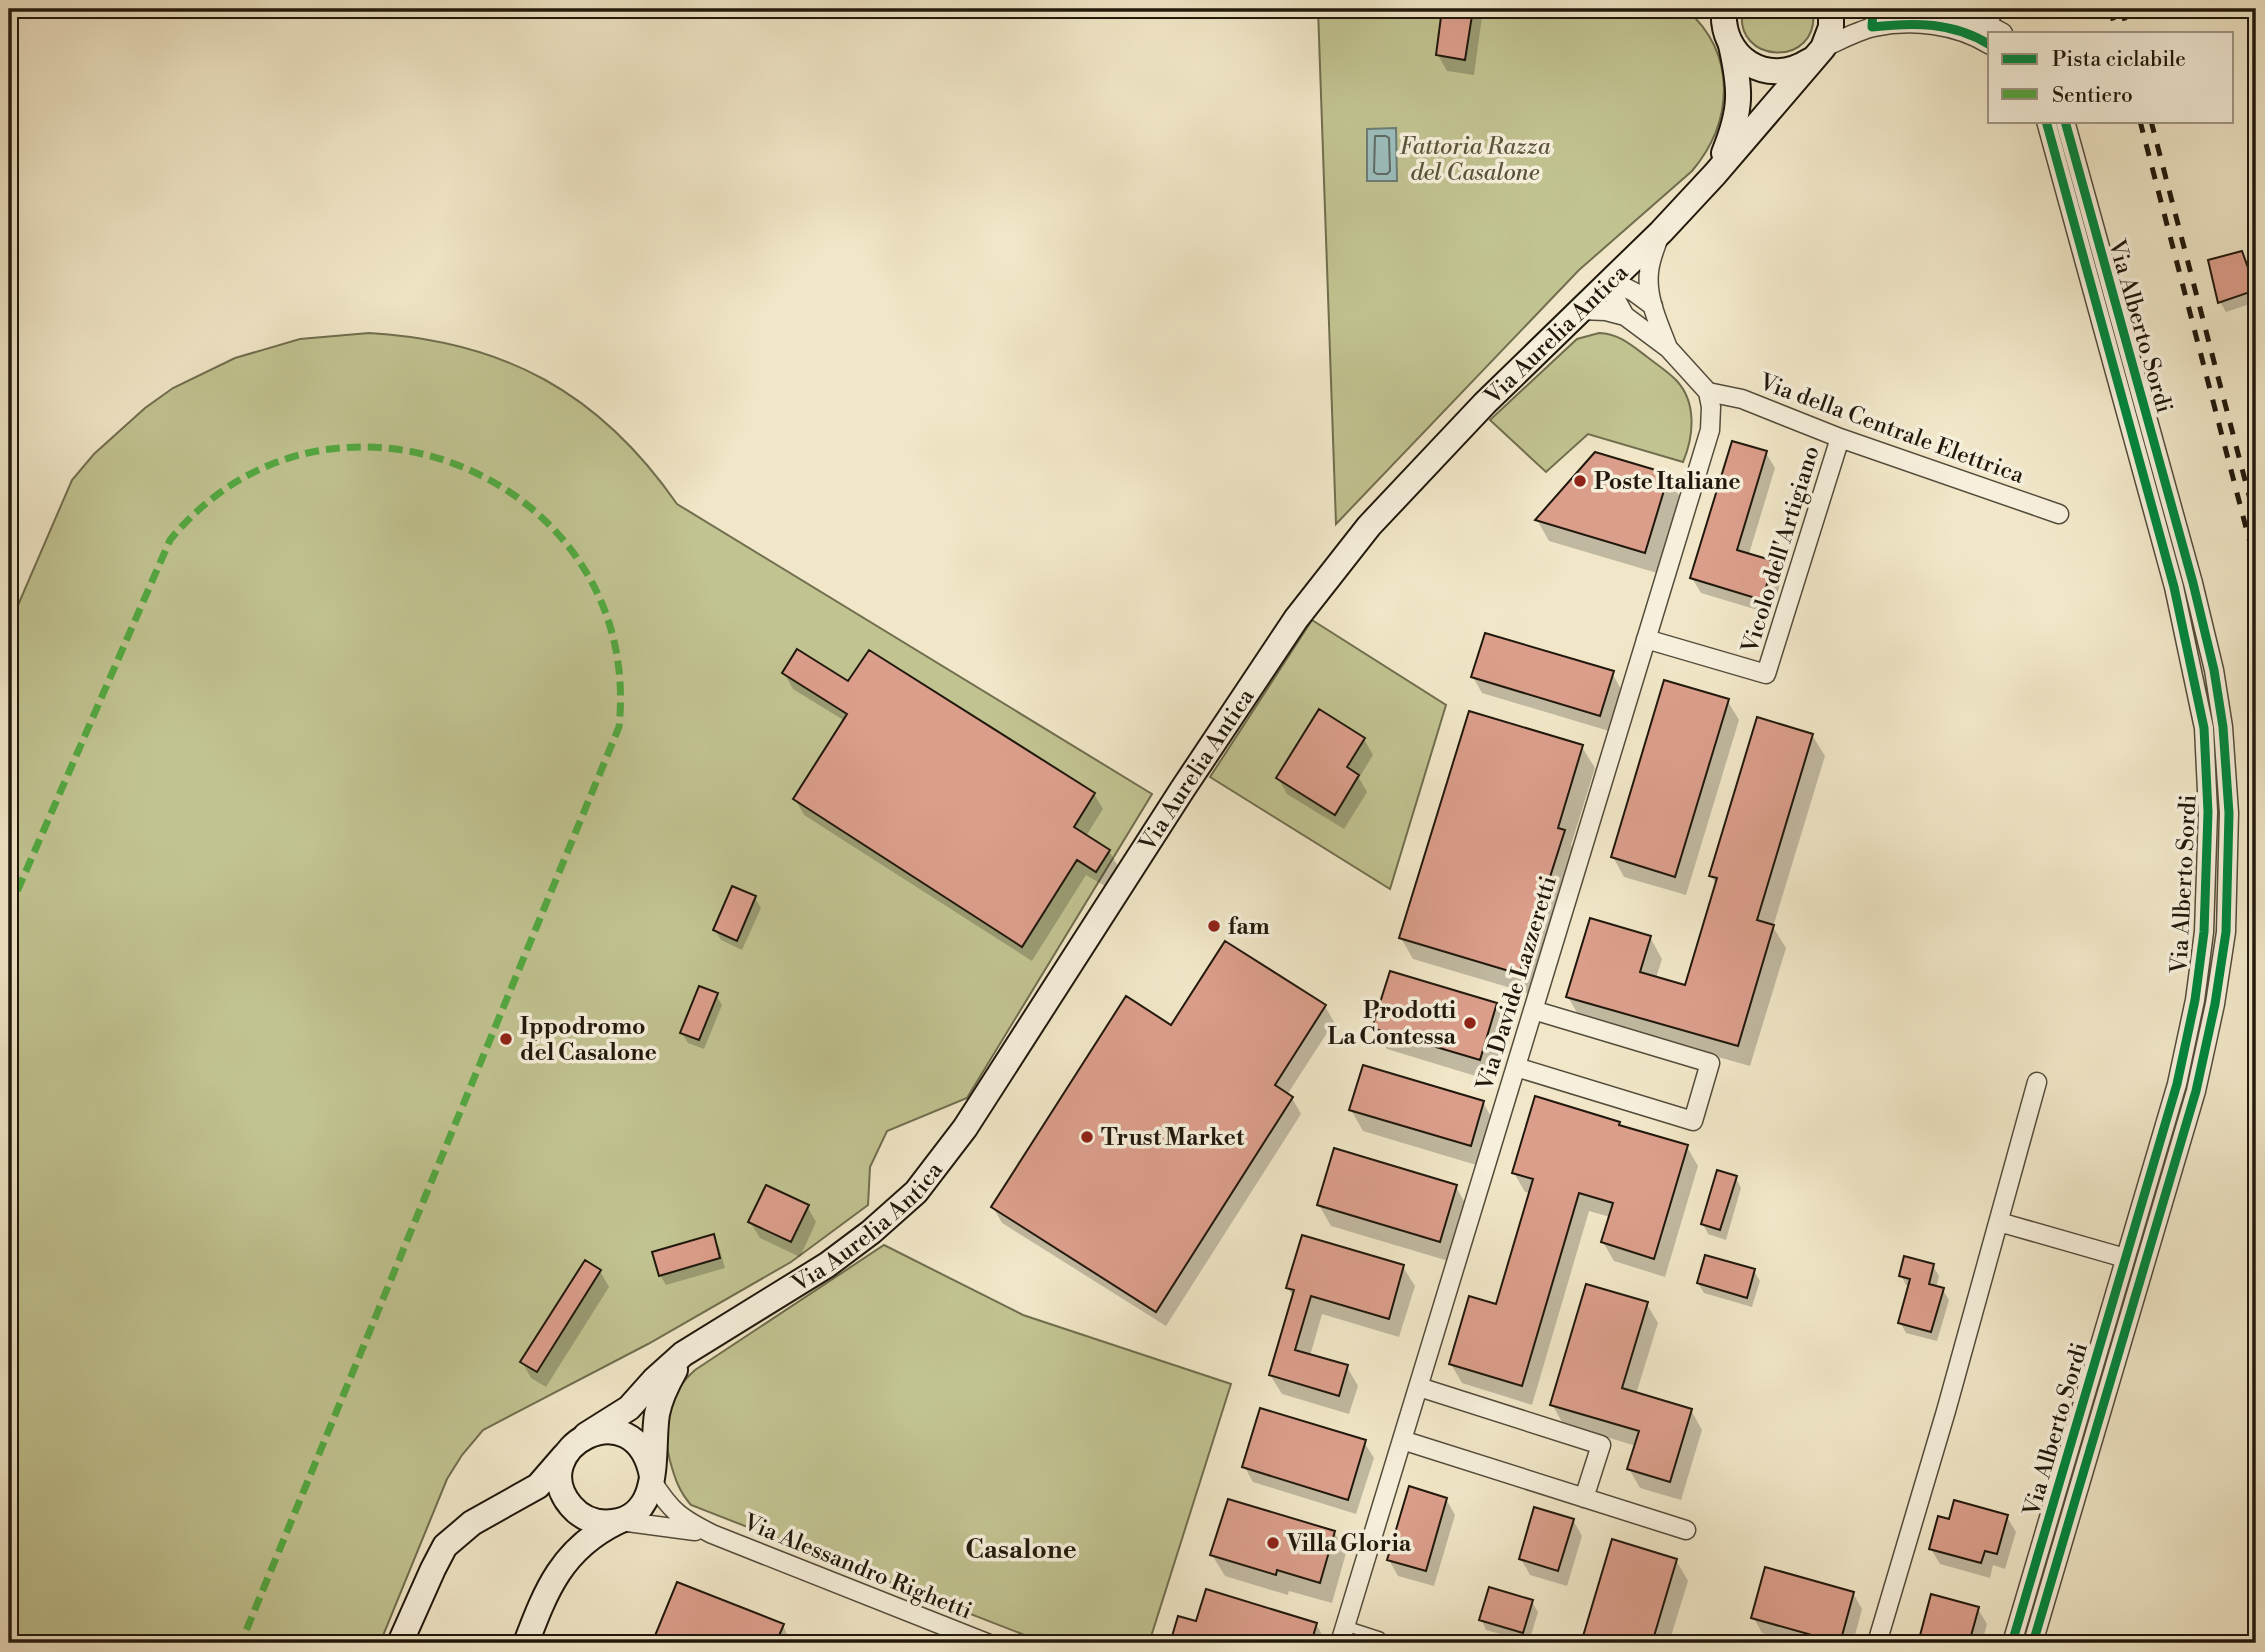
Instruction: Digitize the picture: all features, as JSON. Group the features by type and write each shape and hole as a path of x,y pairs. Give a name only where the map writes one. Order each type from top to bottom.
{"street":[{"path":"1706,9 1726,27 1748,63 1763,69 1787,71 1872,27 1911,24 1937,26 1963,31 1988,44"},
{"name":"Via Aurelia Antica","path":"400,1643 445,1546 472,1523 538,1486 574,1444 629,1408 654,1380 683,1354 827,1265 871,1232 916,1192 965,1128 1167,813 1296,619 1369,526 1485,403 1661,232 1715,174 1816,54 1831,27 1832,9"},
{"path":"1934,9 1965,15 1997,29"},
{"name":"Via Aurelia Antica","path":"1715,174 1734,127 1740,90 1726,27"},
{"name":"Via Alberto Sordi","path":"2012,1643 2177,1084 2204,932 2208,812 2204,728 2174,587 2046,122"},
{"name":"Via Alberto Sordi","path":"2033,1643 2196,1091 2215,1004 2225,932 2229,813 2214,670 2193,583 2064,122"},
{"path":"1661,232 1649,269 1648,284 1668,348"},
{"path":"1611,280 1653,306"},
{"path":"1611,280 1615,298 1625,316"},
{"path":"1580,310 1606,311 1625,316 1668,348 1708,392"},
{"name":"Via della Centrale Elettrica","path":"1708,392 1742,399 1840,438 2059,514"},
{"name":"Via Davide Lazzeretti","path":"1343,1635 1710,430 1711,407 1708,392"},
{"name":"Vicolo dell'Artigiano","path":"1646,639 1766,674 1840,438"},
{"path":"1516,1067 1693,1121 1710,1063 1533,1010"},
{"path":"1877,1643 1946,1411 2037,1082"},
{"path":"1999,1222 2125,1258"},
{"path":"526,1643 548,1589 567,1560 592,1537 630,1517 645,1502 652,1478 654,1437 660,1401 683,1354"},
{"path":"1419,1387 1601,1445 1584,1498"},
{"path":"586,1435 608,1431 630,1437 642,1447 649,1461 652,1478 667,1505 682,1518 712,1534"},
{"path":"1402,1440 1686,1530"},
{"path":"565,1455 560,1470 560,1486 566,1500 576,1512 589,1520 678,1527 712,1534"},
{"name":"Via Alessandro Righetti","path":"712,1534 987,1643"}],"lane":[{"path":"1997,29 2001,9"},
{"path":"1343,1635 1380,1637 1378,1643"}],"green space":[{"name":"Fattoria Razza del Casalone","path":"1318,9 1686,9 1703,27 1714,46 1724,88 1716,131 1706,152 1692,171 1579,270 1336,524"},
{"path":"1743,9 1813,9 1812,29 1804,42 1791,50 1777,52 1762,49 1750,41 1743,27"},
{"name":"Ippodromo del Casalone","path":"369,333 418,338 463,347 505,361 544,380 581,403 615,431 647,465 677,504 1152,794 967,1098 887,1131 870,1167 868,1205 791,1262 648,1344 483,1430 462,1455 447,1479 380,1643 9,1643 9,626 72,480 94,454 145,408 173,388 235,358 300,339"},
{"path":"1599,333 1613,335 1629,344 1669,374 1683,389 1688,398 1692,420 1683,462 1588,434 1546,472 1490,420 1577,339"},
{"path":"1312,620 1446,705 1390,889 1210,777"},
{"path":"884,1245 1023,1315 1231,1384 1149,1643 1045,1643 691,1505 683,1495 667,1448 666,1423 672,1400 685,1380 695,1370"}],"water":[{"path":"1396,128 1397,181 1367,181 1367,129"}],"building":[{"path":"1442,9 1473,9 1465,60 1436,55"},
{"path":"2242,251 2256,290 2218,303 2208,260"},
{"path":"1732,441 1767,451 1737,550 1774,561 1762,600 1690,578"},
{"path":"1595,452 1669,474 1645,553 1535,520"},
{"path":"1485,633 1614,671 1600,716 1471,677"},
{"path":"797,649 848,681 869,650 1095,793 1074,827 1110,850 1096,872 1077,860 1022,947 793,799 847,714 782,673"},
{"path":"1664,680 1729,699 1675,877 1611,857"},
{"path":"1319,709 1365,738 1347,767 1359,775 1335,815 1276,778"},
{"path":"1469,711 1583,745 1558,828 1565,830 1519,974 1399,938"},
{"path":"1757,717 1813,734 1757,920 1774,925 1738,1046 1566,997 1590,918 1651,936 1640,972 1685,985 1717,878 1709,876"},
{"path":"732,886 756,896 737,941 713,930"},
{"path":"1225,941 1326,1005 1275,1085 1293,1097 1156,1312 991,1207 1126,996 1171,1025"},
{"path":"1390,971 1497,1003 1480,1060 1372,1028"},
{"path":"699,986 718,993 699,1040 680,1033"},
{"path":"1363,1065 1484,1101 1471,1146 1349,1110"},
{"path":"1535,1096 1688,1145 1654,1259 1601,1242 1613,1203 1579,1193 1522,1386 1449,1364 1469,1296 1496,1304 1533,1179 1512,1173"},
{"path":"1334,1148 1457,1185 1440,1242 1317,1205"},
{"path":"1717,1170 1737,1176 1720,1230 1701,1224"},
{"path":"766,1185 809,1205 791,1242 748,1222"},
{"path":"714,1234 720,1258 659,1276 652,1252"},
{"path":"1302,1235 1404,1265 1389,1319 1311,1296 1295,1350 1348,1365 1339,1396 1269,1375 1294,1290 1286,1288"},
{"path":"1705,1255 1755,1269 1747,1298 1697,1283"},
{"path":"1904,1256 1934,1264 1929,1284 1944,1288 1931,1332 1898,1323 1910,1279 1899,1276"},
{"path":"585,1260 601,1270 537,1372 520,1362"},
{"path":"1586,1284 1648,1302 1622,1388 1692,1409 1670,1482 1627,1469 1639,1431 1550,1405"},
{"path":"1260,1408 1366,1440 1348,1500 1242,1467"},
{"path":"1409,1486 1447,1498 1426,1571 1387,1560"},
{"name":"Villa Gloria","path":"1228,1499 1335,1531 1320,1583 1277,1570 1276,1575 1210,1555"},
{"path":"1954,1500 2008,1515 1997,1554 1985,1551 1981,1563 1929,1549 1938,1516 1949,1519"},
{"path":"1534,1507 1574,1519 1558,1571 1519,1559"},
{"path":"1612,1539 1677,1559 1652,1643 1581,1643"},
{"path":"1765,1567 1854,1592 1840,1643 1751,1618"},
{"path":"677,1582 784,1624 776,1643 652,1643"},
{"path":"1489,1587 1533,1600 1523,1633 1479,1620"},
{"path":"1206,1589 1317,1623 1311,1643 1170,1643 1178,1616 1196,1621"},
{"path":"1931,1594 1979,1607 1969,1643 1918,1643"}],"railway":[{"path":"2110,9 2117,32"},
{"path":"2122,9 2128,32"},
{"path":"2140,122 2256,566"},
{"path":"2151,122 2256,522"}],"marked path":[{"path":"9,910 170,540 236,482 310,452 388,448 463,467 530,507 582,565 614,640 619,727 241,1643"}],"cycle path":[{"path":"1873,9 1872,27 1918,24 1948,28 1988,44"},
{"path":"2012,1643 2177,1084 2195,1000 2204,932 2208,812 2204,728 2174,587 2046,122"},
{"path":"2033,1643 2196,1091 2215,1004 2226,932 2229,813 2223,727 2214,670 2193,583 2065,122"}],"place":[{"name":"Poste Italiane","path":"1580,481"},
{"name":"fam","path":"1214,926"},
{"name":"Prodotti La Contessa","path":"1470,1023"},
{"name":"Ippodromo del Casalone","path":"506,1039"},
{"name":"Trust Market","path":"1087,1137"},
{"name":"Villa Gloria","path":"1273,1543"}],"district":[{"name":"Casalone","path":"1021,1549"}]}
